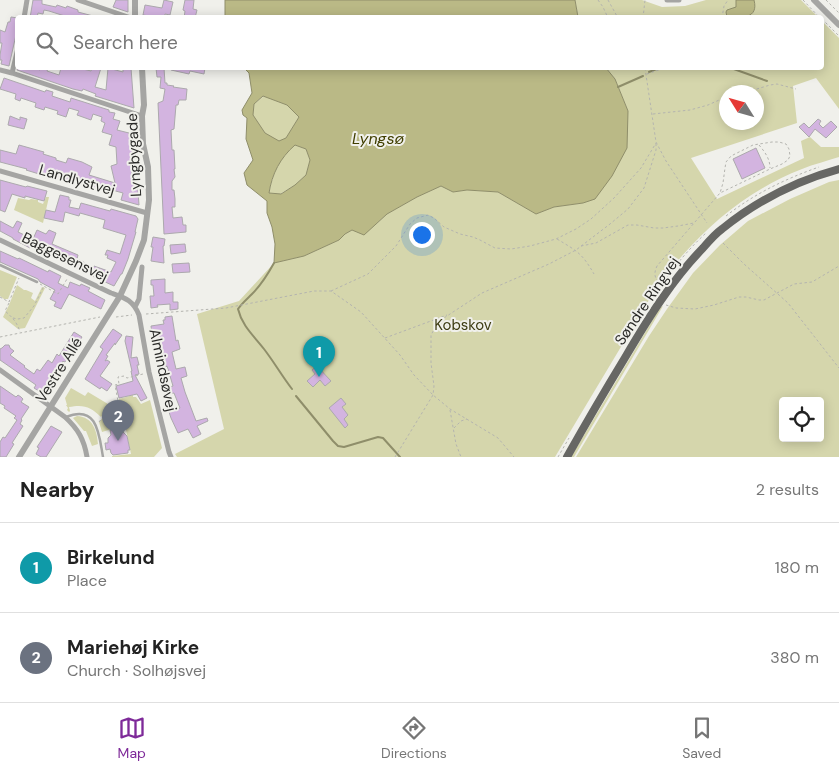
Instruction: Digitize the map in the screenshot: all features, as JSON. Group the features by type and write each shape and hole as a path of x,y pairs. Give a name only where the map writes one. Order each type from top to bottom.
{"main road":[{"name":"Søndre Ringvej","path":"566,457 647,320 689,262 720,230 744,212 797,182 839,169"}],"street":[{"path":"24,15 27,0"},
{"path":"78,0 122,15"},
{"path":"135,0 135,15"},
{"path":"667,0 679,0"},
{"path":"814,0 839,25"},
{"path":"12,73 15,60"},
{"path":"0,70 142,116"},
{"name":"Lyngbygade","path":"120,296 144,240 149,200 148,168 143,144 142,70"},
{"name":"Landlystvej","path":"0,171 147,212"},
{"name":"Baggesensvej","path":"0,240 120,296"},
{"path":"120,296 135,307 139,299 142,267"},
{"name":"Vestre Allé","path":"19,457 120,296"},
{"name":"Almindsøvej","path":"135,307 170,455"},
{"path":"0,370 65,417 80,434 87,457"},
{"path":"162,457 170,455"}],"lane":[{"path":"0,265 37,282"},
{"path":"65,417 81,414 88,416 96,424 103,457"}],"path":[{"path":"598,0 607,15"},
{"path":"608,0 616,15"},
{"path":"642,15 645,0"},
{"path":"722,15 724,6 728,0"},
{"path":"803,0 818,15"},
{"path":"826,0 839,13"},
{"path":"824,21 839,36"},
{"path":"394,457 433,395 431,336 441,320 482,293 576,250 622,214 644,188 656,150 646,70"},
{"path":"647,75 659,70"},
{"path":"764,87 777,84 796,89"},
{"path":"652,114 690,110 719,100"},
{"path":"656,142 666,161 707,223"},
{"path":"226,308 314,291 331,291 368,274 396,246 410,224 422,216 428,215 444,227 473,237 495,248 511,249 556,239 576,229 614,198 641,168 656,142"},
{"path":"666,292 655,277 655,271 662,260 720,193 726,162 731,156 754,145 772,142 786,144 790,156 788,160 720,193"},
{"path":"759,145 764,150 770,168"},
{"path":"581,246 596,243 628,226 637,225 663,228 695,222"},
{"path":"556,239 581,254 594,274"},
{"path":"723,243 795,312 839,368"},
{"path":"659,302 676,308 695,308 714,305 740,297 764,300 794,284 812,282 839,266"},
{"path":"37,282 58,294 70,273"},
{"path":"20,275 5,311 18,325 20,333"},
{"path":"13,318 24,318 34,306 44,286"},
{"path":"331,291 361,312 433,395 450,409 498,438 514,457"},
{"path":"0,297 9,302"},
{"path":"385,338 450,314"},
{"path":"96,424 118,401 115,385 119,384 118,377 124,376 127,378 149,372"},
{"path":"450,409 456,444 461,457"},
{"path":"454,429 461,421 467,419"}],"green space":[{"path":"575,0 642,0 662,7 685,6 706,0 801,0 816,15 578,15"},
{"name":"Kobskov","path":"824,23 839,38 839,109 816,78 793,86 797,123 691,158 717,199 804,158 801,141 810,137 821,147 839,147 839,157 802,169 759,190 722,217 689,248 658,285 555,457 177,457 175,454 224,429 197,314 239,301 274,263 304,256 339,240 352,230 374,226 387,214 441,186 453,192 467,190 498,192 536,214 554,207 583,203 628,111 615,79 608,70 824,70"},
{"path":"264,96 287,105 299,117 286,138 279,142 265,133 253,115 254,104"},
{"path":"295,145 306,149 310,160 306,175 295,185 280,194 269,193 278,167 284,156"},
{"path":"839,180 839,457 576,457 649,336 693,273 720,245 748,221 790,199 829,182"},
{"path":"46,197 49,197 43,223 14,210 18,198 38,200 38,202 43,204"},
{"path":"0,270 17,277 8,299 0,296"},
{"path":"17,285 33,293 31,298 35,301 42,287 45,288 25,328 18,329 3,317"},
{"path":"663,306 574,457 571,457 655,316"},
{"path":"71,388 85,396 88,392 108,404 117,402 101,417 83,406 69,407 69,412 65,398"},
{"path":"133,395 141,404 150,400 162,448 154,457 112,457 131,454 125,425 102,432 99,422 109,411 118,405 119,399"},
{"path":"77,416 87,419 93,426 97,434 98,444 92,446 86,431 73,418"}],"water":[{"path":"225,0 575,0 578,15 225,15"},
{"path":"736,0 754,0 754,11 750,15 727,15 727,10 736,7"},
{"name":"Lyngsø","path":"246,70 608,70 615,79 628,111 627,148 612,176 595,199 583,203 554,207 536,214 498,192 467,190 453,192 441,186 387,214 364,235 352,230 339,240 304,256 274,263 275,244 267,213 267,201 247,185 244,173 253,160 246,139 247,118 243,115 242,110 252,93 249,73","holes":["263,96 287,105 299,117 286,138 279,141 265,133 253,115 254,104","295,145 306,149 310,160 306,175 281,194 269,193 272,179 285,155"]}],"building":[{"path":"33,0 42,0 42,4 66,8 67,6 89,15 62,15 44,10 43,14 30,15"},
{"path":"116,0 128,0 128,12 113,7"},
{"path":"164,0 173,2 170,15 143,15 145,5 162,8"},
{"path":"185,0 194,0 193,9 197,10 196,15 184,15 185,11 183,10"},
{"path":"11,17 15,18 15,39 9,66 1,64 2,60 0,60 2,43 0,43 0,30 5,32 8,22 10,22"},
{"path":"17,70 47,70 59,75 60,70 100,70 95,87 106,90 108,70 123,72 123,70 131,70 134,108 95,96 96,94 83,89 82,91"},
{"path":"156,70 164,70 165,83 167,85 187,89 186,100 179,100 178,105 176,105 174,129 171,130 175,169 175,177 172,181 175,199 175,207 172,207 173,218 182,217 183,225 186,225 186,232 164,234 158,103 163,101 165,89 160,88 161,77 157,77"},
{"path":"171,70 205,70 204,74 190,71 189,74"},
{"path":"4,78 45,92 46,90 53,92 52,96 70,102 71,98 115,113 113,119 120,121 117,130 129,133 129,136 132,136 132,179 137,178 139,205 121,200 123,193 112,190 111,193 0,162 0,150 16,154 19,145 44,152 43,154 66,163 68,158 82,162 92,167 89,175 115,183 111,166 117,164 116,147 109,145 112,135 102,132 105,123 101,121 102,117 93,114 91,120 77,115 79,111 69,108 66,117 57,114 58,111 45,107 44,110 35,107 36,103 21,98 20,101 15,99 16,94 0,89"},
{"path":"10,116 20,120 20,117 27,119 24,129 8,125"},
{"path":"818,119 821,121 819,124 823,128 831,121 837,127 826,138 815,129 809,137 799,127 804,123 809,128"},
{"path":"756,148 765,168 742,179 733,159"},
{"path":"0,180 47,191 44,201 12,194 5,212 0,210"},
{"path":"60,195 69,197 69,200 71,200 69,207 79,209 81,203 136,216 138,219 128,259 122,274 114,286 90,275 94,266 111,272 116,262 107,258 108,255 105,255 107,250 120,254 126,235 103,228 105,220 80,213 79,216 65,212 63,222 44,218 46,210 55,212"},
{"path":"0,221 13,228 17,221 22,223 18,232 33,239 37,230 46,234 49,230 56,233 52,244 78,255 77,259 84,262 80,270 48,254 50,250 33,242 30,248 13,239 0,231"},
{"path":"153,237 165,239 163,246 164,263 151,261"},
{"path":"185,244 186,252 171,254 170,245"},
{"path":"0,251 61,276 58,283 68,288 70,282 90,288 88,291 105,300 101,309 69,294 61,309 54,306 56,302 50,299 55,290 38,279 0,262"},
{"path":"189,263 190,272 173,273 172,264"},
{"path":"165,279 165,293 173,292 173,302 178,302 178,309 170,310 170,304 157,305 158,307 151,308 150,296 154,296 151,280"},
{"path":"172,316 176,341 178,340 180,349 172,352 176,369 185,367 187,376 181,378 196,421 207,418 208,421 197,426 201,434 193,438 188,429 178,433 171,418 169,412 180,408 174,393 168,394 166,388 173,386 163,354 159,354 156,334 152,334 151,326 164,324 163,320 165,320 165,317"},
{"path":"113,329 122,335 106,355 108,356 105,361 110,362 100,376 112,384 107,391 101,387 100,389 85,379 103,349 100,347"},
{"path":"74,332 82,337 66,361 63,361 51,382 53,384 46,393 43,391 42,393 34,388 36,385 0,360 0,349 5,345 9,345 14,351 10,355 34,374 37,369 40,371 48,360 52,363 57,354 59,356"},
{"path":"126,336 133,337 131,358 137,357 139,374 135,375 147,398 141,401 137,394 119,398 116,386 133,381 125,341"},
{"path":"317,366 331,381 325,386 320,380 313,387 307,381 315,374 312,370"},
{"path":"0,386 16,397 18,395 21,397 23,399 21,402 29,407 21,419 20,424 23,426 6,457 0,457 0,442 3,437 5,438 17,420 14,418 16,416 0,403"},
{"path":"341,398 346,404 342,407 348,415 344,419 348,425 345,428 329,408"},
{"path":"51,426 62,432 46,457 41,457 36,454 39,448 37,447"},
{"path":"123,428 130,450 128,450 128,453 113,455 110,449 106,450 105,443 108,443 108,438 111,435 110,430"}],"waterway":[{"path":"649,72 654,70"},
{"path":"737,70 767,81"},
{"path":"618,87 643,76"},
{"path":"274,263 258,287 238,309 245,326 268,354 292,389"},
{"path":"296,396 338,446 344,447 378,437 383,438 400,457"}],"place":[{"name":"Birkelund","path":"319,377"},
{"name":"Mariehøj Kirke","path":"118,441"}]}
